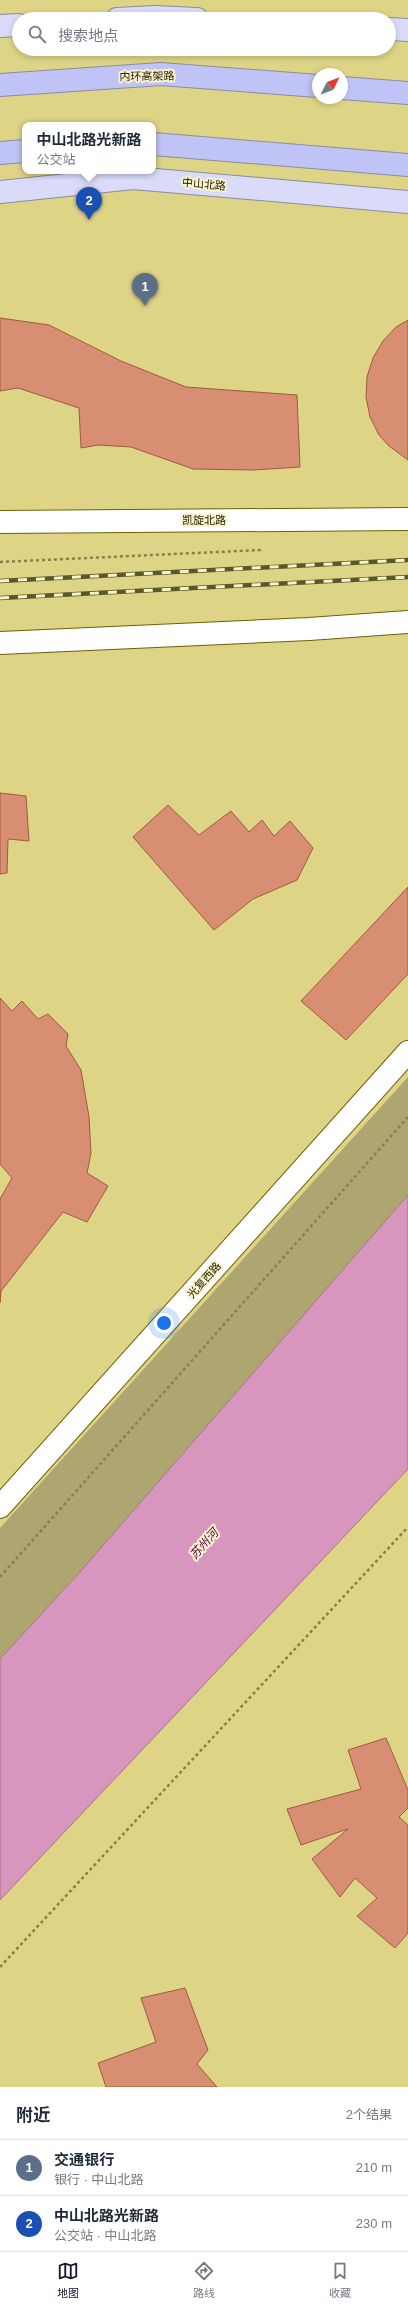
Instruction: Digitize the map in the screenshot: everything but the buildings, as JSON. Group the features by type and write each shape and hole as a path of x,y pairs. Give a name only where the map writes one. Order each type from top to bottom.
{"highway":[{"name":"内环高架路","path":"0,85 161,74 312,86"},
{"path":"348,88 408,93"},
{"path":"156,144 408,165"},
{"path":"0,153 22,151"}],"main road":[{"path":"0,26 12,25"},
{"path":"396,29 408,30"},
{"name":"中山北路","path":"0,192 133,178 408,202"}],"street":[{"name":"凯旋北路","path":"0,522 408,519"},
{"path":"0,643 309,629 408,622"},
{"name":"光复西路","path":"0,1507 408,1052"}],"path":[{"path":"0,562 266,550"},
{"path":"0,1577 408,1117"},
{"path":"0,1967 408,1527"}],"shaded area":[{"path":"408,1077 408,1195 79,1573 0,1659 0,1528"}],"water":[{"name":"苏州河","path":"408,1195 408,1469 0,1900 0,1659 79,1573"}],"railway":[{"path":"0,581 408,560"},
{"path":"0,598 408,577"}],"place":[{"name":"中山北路光新路","path":"89,220"},
{"name":"交通银行","path":"145,306"}]}
